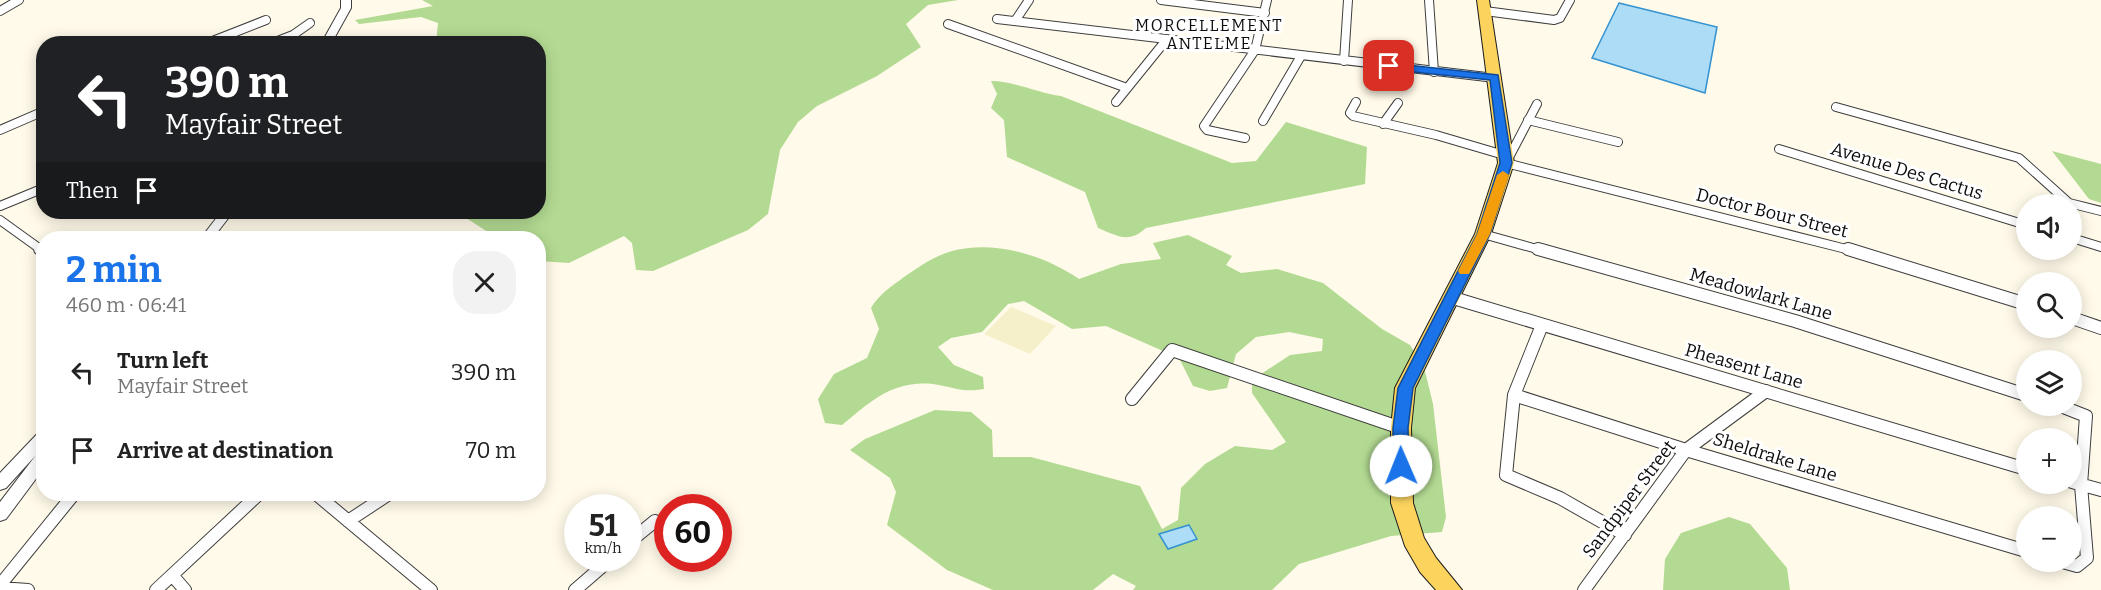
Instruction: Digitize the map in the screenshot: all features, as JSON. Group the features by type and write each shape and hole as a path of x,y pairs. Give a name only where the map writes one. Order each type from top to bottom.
{"main road":[{"path":"1450,590 1428,565 1413,540 1407,521 1402,503 1401,428 1405,388 1483,234 1505,159 1484,6"}],"street":[{"path":"0,11 19,0"},
{"path":"330,36 346,8 346,0"},
{"path":"1015,21 1029,0"},
{"path":"1161,0 1265,13"},
{"path":"1245,138 1207,130 1204,126 1255,50 1267,0"},
{"path":"1344,61 1348,0"},
{"path":"1429,0 1434,72"},
{"path":"1484,6 1554,21 1560,18 1570,0"},
{"path":"997,19 1495,78"},
{"path":"226,36 266,20"},
{"path":"293,36 310,23"},
{"path":"948,24 1127,88"},
{"path":"1116,102 1167,39"},
{"path":"1263,121 1301,56"},
{"name":"Doctor Bour Street","path":"1356,102 1351,115 1436,135 1505,159 1882,258 2016,301"},
{"path":"1383,124 1398,103"},
{"path":"1505,159 1537,104"},
{"path":"1836,107 2019,158 2057,194"},
{"path":"0,130 36,114"},
{"path":"1528,120 1618,142"},
{"name":"Avenue Des Cactus","path":"1779,149 2016,222"},
{"path":"0,206 36,191"},
{"path":"2082,207 2101,211"},
{"path":"212,231 222,219"},
{"path":"0,220 36,246"},
{"name":"Meadowlark Lane","path":"1483,234 1795,321 2016,392"},
{"path":"2082,241 2101,248"},
{"name":"Pheasent Lane","path":"1450,297 2016,465"},
{"path":"2082,321 2101,328"},
{"path":"1542,325 1514,395 1506,475 1560,498 1625,535"},
{"path":"1132,399 1172,350 1401,428"},
{"name":"Sandpiper Street","path":"1584,590 1686,450 1766,391"},
{"name":"Sheldrake Lane","path":"1514,395 1686,450 2016,548"},
{"path":"2082,414 2085,416 2082,438"},
{"path":"0,484 36,445"},
{"path":"0,514 36,467"},
{"path":"2082,485 2101,490"},
{"path":"0,586 68,501"},
{"path":"156,590 251,501"},
{"path":"324,501 431,590"},
{"path":"348,521 378,501"},
{"path":"642,532 654,522"},
{"path":"2082,524 2087,558 2082,562"},
{"path":"575,590 596,572"},
{"path":"172,575 185,590"},
{"path":"0,586 28,590"}],"shaded area":[{"path":"1011,307 1056,326 1030,354 984,334"}],"green space":[{"path":"422,0 958,0 928,5 906,24 921,47 877,76 817,106 798,122 780,150 768,214 748,230 653,271 636,270 632,243 624,236 569,263 546,261 546,231 486,231 468,219 546,219 546,36 437,36 438,23 421,17 359,24 355,20 433,6"},
{"path":"991,81 1061,96 1232,163 1256,161 1286,122 1367,147 1365,184 1146,228 1134,236 1117,236 1098,228 1085,192 1007,157 1004,120 991,108 997,94"},
{"path":"2052,151 2101,164 2101,203 2089,199"},
{"path":"1188,235 1232,256 1226,265 1241,273 1277,269 1323,283 1382,329 1410,345 1424,367 1433,404 1446,517 1442,532 1391,536 1299,564 1272,590 1133,590 1136,586 1113,574 1093,590 993,590 947,570 887,525 896,492 890,478 850,450 865,439 935,410 971,412 992,430 993,457 1031,457 1140,486 1162,529 1178,520 1181,488 1205,464 1235,446 1272,450 1286,442 1252,393 1252,380 1290,355 1322,351 1323,339 1289,332 1256,337 1236,354 1227,388 1210,391 1193,386 1179,358 1106,326 1072,329 1024,301 1008,304 982,332 951,338 938,347 954,365 983,377 984,389 964,390 933,384 906,385 873,400 842,425 825,423 818,399 834,374 867,358 879,329 871,308 874,303 894,284 933,259 945,253 968,248 1002,249 1035,257 1079,279 1121,264 1161,259 1153,243"},
{"path":"1729,517 1750,524 1787,568 1790,590 1663,590 1665,559 1681,533"}],"water":[{"path":"1619,3 1717,27 1705,93 1592,58"},
{"path":"1189,525 1197,539 1168,549 1159,534"}],"slow traffic":[{"path":"1464,271 1483,234 1503,175"}],"district":[{"name":"MORCELLEMENT ANTELME","path":"1209,34"}],"route":[{"path":"1389,66 1495,78 1506,163 1483,234 1405,388 1401,428 1401,466"}]}
